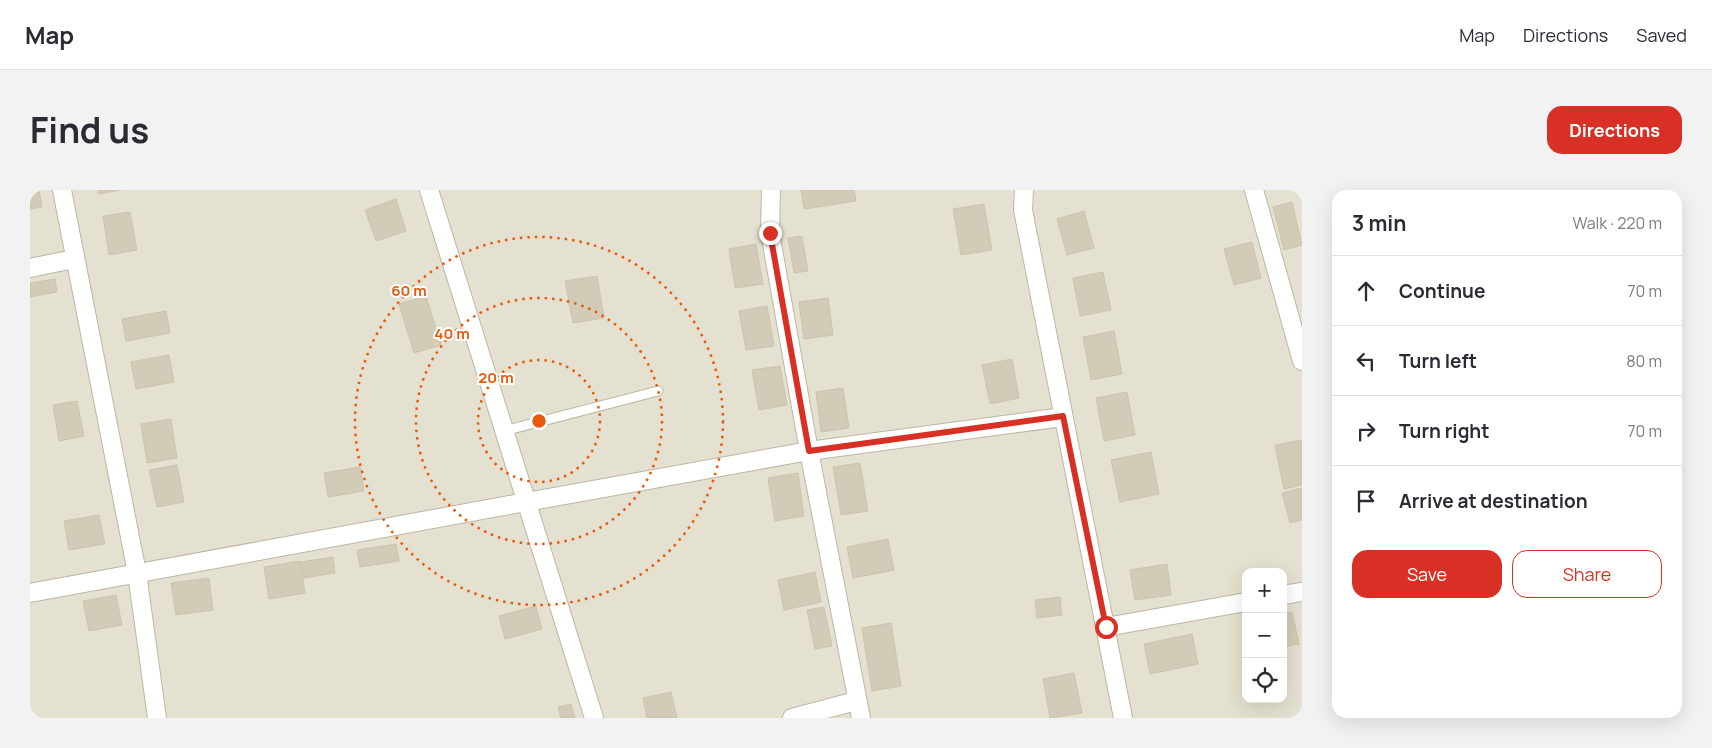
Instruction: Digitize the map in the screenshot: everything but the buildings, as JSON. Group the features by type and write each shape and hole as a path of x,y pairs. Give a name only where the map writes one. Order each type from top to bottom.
{"street":[{"path":"62,190 137,573 157,718"},
{"path":"430,190 594,718"},
{"path":"771,190 770,233 809,451 856,701 861,718"},
{"path":"1024,190 1023,210 1123,718"},
{"path":"1254,190 1302,361"},
{"path":"30,268 74,259"},
{"path":"30,593 809,451 1063,416"},
{"path":"1287,594 1302,592"},
{"path":"1106,627 1242,603"},
{"path":"792,718 856,701"}],"lane":[{"path":"504,430 658,392"}],"shaded area":[{"path":"30,190 1302,190 1302,718 30,718"}],"route":[{"path":"770,233 809,451 1063,416 1106,627"}]}
